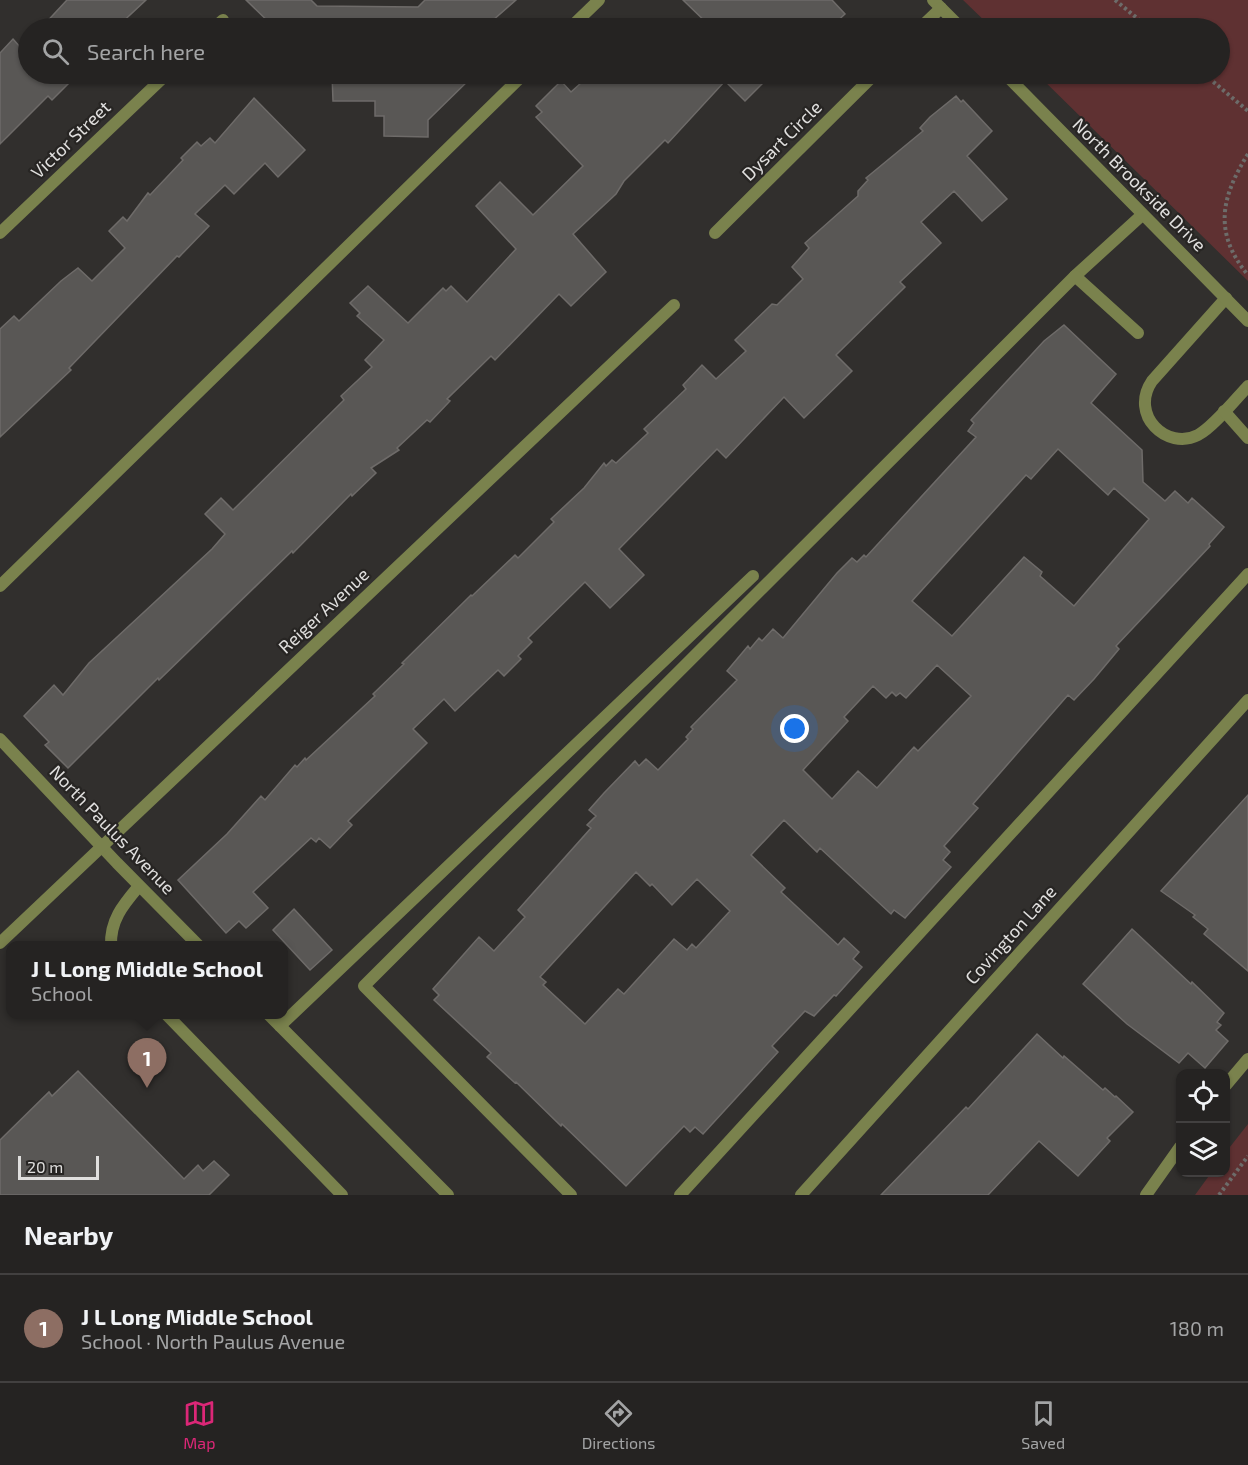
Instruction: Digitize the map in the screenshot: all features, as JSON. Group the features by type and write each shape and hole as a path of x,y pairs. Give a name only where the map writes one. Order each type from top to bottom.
{"street":[{"path":"580,18 599,0"},
{"path":"927,18 937,4 951,18"},
{"name":"Victor Street","path":"0,233 156,84"},
{"path":"0,586 514,84"},
{"name":"Dysart Circle","path":"715,233 865,84"},
{"name":"North Brookside Drive","path":"1015,84 1248,321"},
{"path":"571,1195 364,986 1075,276 1143,215"},
{"path":"1075,276 1138,333"},
{"path":"1226,298 1152,381 1143,400 1148,418 1159,431 1183,438 1198,435 1248,386"},
{"name":"Reiger Avenue","path":"0,943 674,305"},
{"path":"1224,411 1248,438"},
{"path":"680,1195 1248,574"},
{"path":"288,1018 753,576"},
{"name":"Covington Lane","path":"801,1195 1248,700"},
{"name":"North Paulus Avenue","path":"0,739 139,886 195,941"},
{"path":"111,941 110,933 118,911 139,886"},
{"path":"171,1019 342,1195"},
{"path":"273,1019 448,1195"},
{"path":"280,1026 287,1019"},
{"path":"1230,1080 1248,1059"},
{"path":"1146,1195 1176,1153"}],"path":[{"path":"1115,0 1137,18"},
{"path":"1216,84 1248,111"},
{"path":"1248,154 1234,180 1224,211 1224,224 1228,238 1248,275"},
{"path":"1220,1195 1248,1156"}],"shaded area":[{"path":"963,0 1248,0 1248,281 1047,84 1230,84 1230,18 982,18"},
{"path":"1248,1124 1248,1195 1195,1195 1208,1177 1230,1177 1230,1147"}],"building":[{"path":"67,0 146,0 127,18 50,18"},
{"path":"246,0 311,0 317,6 418,7 425,0 516,0 495,18 265,18"},
{"path":"683,0 832,0 845,14 841,18 702,18"},
{"path":"13,39 18,45 18,84 68,84 52,100 48,96 0,144 0,53"},
{"path":"332,84 465,84 428,120 428,137 384,136 384,116 375,116 375,101 333,101"},
{"path":"558,84 564,84 571,92 580,84 722,84 668,143 665,140 624,181 616,194 573,234 606,272 571,306 559,294 495,360 491,356 447,399 450,401 430,422 427,420 397,448 399,450 371,468 376,473 352,496 351,494 293,553 292,551 159,680 158,678 68,768 45,745 49,742 24,716 54,685 63,695 89,663 212,549 225,534 205,514 221,498 233,510 344,400 341,396 372,367 365,360 384,340 357,316 360,313 350,303 368,286 408,323 443,288 446,291 451,286 467,302 516,249 476,206 500,182 533,215 583,166 536,117 542,112 536,106"},
{"path":"728,84 762,84 745,101"},
{"path":"956,96 961,102 963,100 992,131 967,156 1007,199 982,221 954,191 921,222 941,243 900,282 905,287 836,355 852,371 804,418 784,397 726,458 717,449 619,549 644,575 610,608 585,582 528,638 532,642 518,656 521,659 504,676 498,670 455,711 444,699 413,729 427,743 348,821 352,825 330,848 319,838 316,842 311,838 253,892 268,908 246,928 239,921 226,933 178,880 227,834 261,796 265,800 295,765 297,767 305,758 306,760 375,696 373,694 404,664 402,663 471,595 515,555 518,558 554,522 551,519 584,488 604,463 606,466 612,460 616,463 648,433 644,429 686,389 683,385 702,365 716,379 746,351 735,340 772,304 777,305 803,279 792,267 809,248 805,243 858,196 858,191 868,180 866,178 923,131 920,128 930,117"},
{"path":"254,98 305,150 278,177 265,163 234,194 225,185 195,214 209,226 69,368 71,370 0,437 0,329 14,316 19,321 78,268 92,281 125,248 109,231 123,217 127,221 148,193 150,195 197,142 201,146 210,138 215,143"},
{"path":"1064,325 1116,374 1091,403 1142,450 1143,482 1165,501 1175,491 1188,503 1192,498 1224,527 1209,544 1210,546 1116,646 1119,649 1094,679 1074,700 1068,695 973,804 978,808 944,846 950,852 943,860 951,867 905,918 894,910 891,914 820,848 817,852 784,820 751,855 785,888 781,892 838,945 844,938 859,952 853,959 862,967 814,1016 805,1011 772,1046 778,1052 703,1134 695,1127 690,1132 684,1126 626,1186 562,1124 561,1126 487,1057 491,1053 434,1000 439,995 433,989 479,937 494,951 525,917 518,910 591,828 587,825 596,816 589,810 635,761 639,766 646,759 658,770 688,739 686,737 693,729 691,727 737,680 727,671 748,646 750,649 759,638 762,641 773,629 783,638 852,558 857,562 864,555 866,557 976,437 968,431 974,423 971,420 1044,341","holes":["1058,449 1108,495 1114,488 1149,519 1074,606 1040,576 1042,572 1024,557 952,636 912,601 1026,475 1031,479","937,665 971,696 918,751 914,747 877,788 858,771 832,799 803,770 848,721 844,717 873,686 886,698 892,692 896,696 900,693 906,698","636,872 650,886 652,884 672,905 697,879 730,911 696,948 692,944 687,950 674,939 624,994 618,989 585,1024 543,985 546,982 540,977"]},
{"path":"1248,795 1248,971 1204,934 1208,929 1193,917 1195,915 1161,891"},
{"path":"294,909 332,950 310,970 288,946 288,941 283,941 273,930"},
{"path":"1132,929 1224,1013 1217,1022 1221,1025 1216,1030 1228,1041 1205,1068 1188,1053 1179,1063 1127,1024 1083,984"},
{"path":"1037,1034 1063,1058 1064,1056 1103,1090 1105,1088 1116,1096 1133,1112 1107,1138 1110,1141 1078,1176 1039,1141 988,1195 881,1195 966,1107 968,1109"},
{"path":"78,1071 184,1179 198,1165 203,1171 214,1161 229,1175 209,1195 0,1195 0,1140 49,1092 52,1096"}],"place":[{"name":"J L Long Middle School","path":"147,1088"}]}
